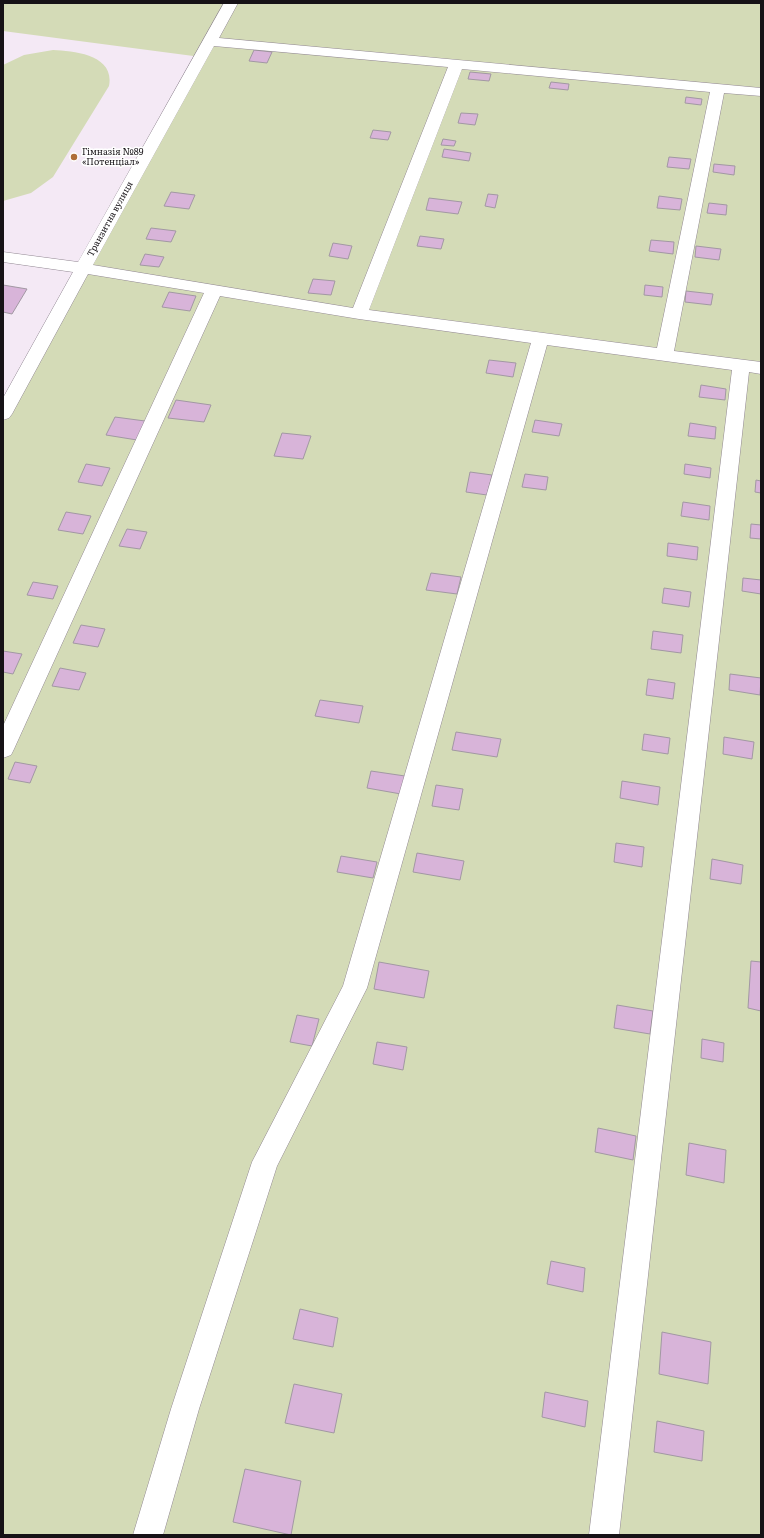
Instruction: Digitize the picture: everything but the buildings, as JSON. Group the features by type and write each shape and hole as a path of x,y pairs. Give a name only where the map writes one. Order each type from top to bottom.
{"street":[{"name":"Транзитна вулиця","path":"3,414 232,3"},
{"path":"210,41 761,92"},
{"path":"359,314 457,63"},
{"path":"664,355 718,88"},
{"path":"3,257 83,268 359,314 540,340 751,367 604,1535"},
{"path":"3,749 214,291"},
{"path":"148,1535 185,1409 265,1162 356,988 540,340"}],"green space":[{"path":"3,3 761,3 761,1535 3,1535 3,414 201,57 3,31"},
{"path":"53,50 82,54 100,61 106,67 109,76 109,86 53,177 31,193 3,201 3,65 24,55"}],"place":[{"name":"Гімназія №89 «Потенціал»","path":"74,157"}]}
